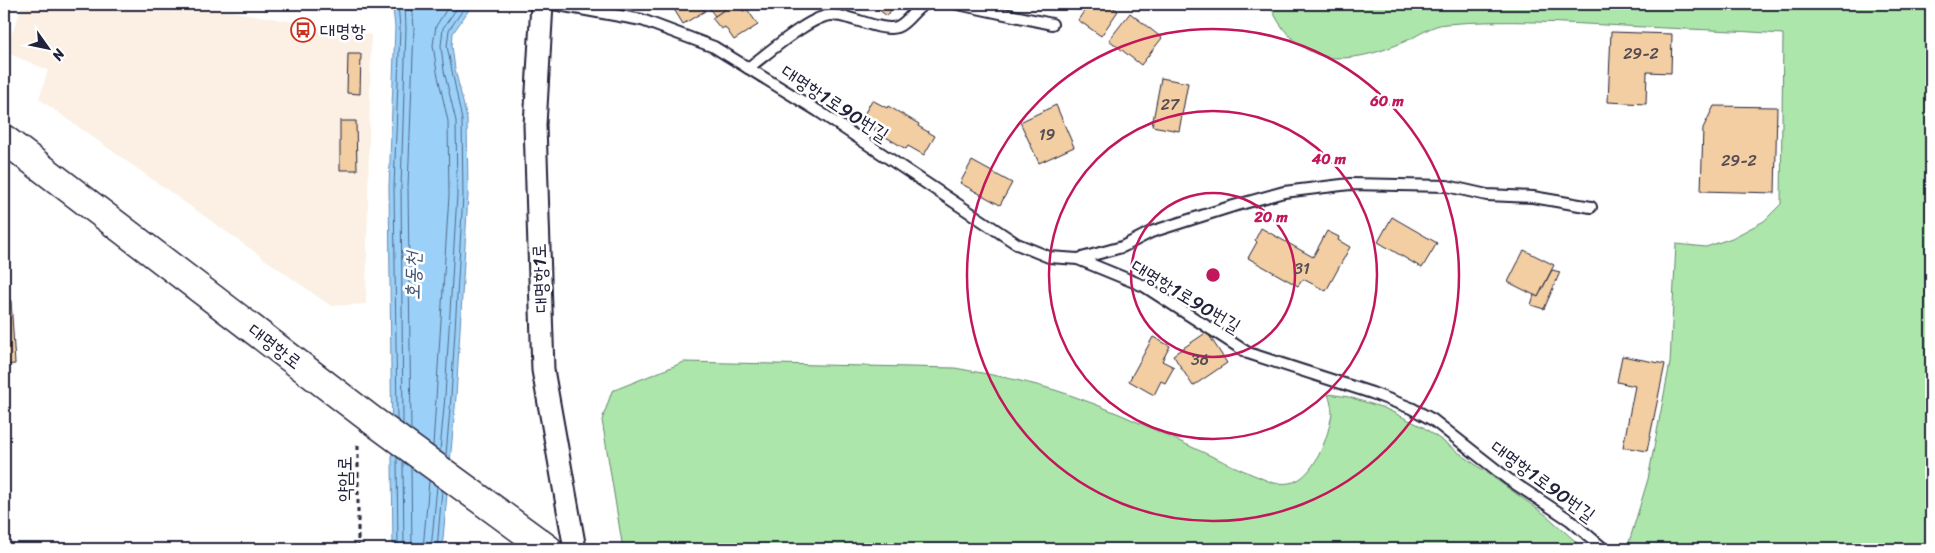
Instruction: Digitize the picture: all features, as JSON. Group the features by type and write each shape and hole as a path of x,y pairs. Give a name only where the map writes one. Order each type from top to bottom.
{"street":[{"name":"대명항1로","path":"542,4 535,126 544,370 575,549"},
{"name":"대명항로","path":"4,139 364,414 548,549"}],"lane":[{"name":"대명항1로90번길","path":"553,4 642,20 714,47 834,122 1017,244 1049,257 1078,259 1144,286 1248,353 1372,393 1418,412 1433,420 1508,479 1570,520 1604,549"},
{"path":"748,68 806,25 831,15 859,20 886,29 899,26 925,4"},
{"path":"958,4 1052,24"},
{"path":"1078,259 1122,248 1152,232 1284,192 1350,184 1447,186 1487,195 1533,196 1591,208"}],"path":[{"name":"약암로","path":"358,549 364,414"}],"shaded area":[{"path":"23,4 76,4 88,8 90,4 189,4 371,35 366,304 331,306 39,99 48,70 5,52"}],"green space":[{"path":"1270,4 1931,4 1931,549 1627,549 1648,479 1670,363 1676,244 1706,247 1732,238 1764,221 1781,204 1783,34 1557,23 1446,24 1436,26 1400,44 1373,53 1335,58 1313,53 1295,41 1280,24"},
{"path":"684,362 955,368 998,376 1056,390 1096,405 1273,483 1289,483 1298,480 1306,474 1319,455 1328,433 1332,413 1328,394 1349,397 1384,408 1423,427 1546,515 1584,549 623,549 602,420 612,391"}],"water":[{"name":"호동천","path":"394,4 473,4 453,33 452,46 455,69 467,119 468,195 456,397 442,549 393,549 389,187 395,27"}],"building":[{"path":"677,4 701,4 705,11 683,24 672,6"},
{"path":"706,4 733,4 715,16"},
{"path":"733,4 738,4 743,11 747,9 758,25 734,40 725,27 721,29 712,18"},
{"path":"871,4 895,4 887,16"},
{"path":"1089,4 1108,4 1118,11 1101,36 1078,20"},
{"path":"1130,13 1162,38 1141,65 1109,40"},
{"path":"1611,32 1672,34 1671,73 1647,72 1646,104 1608,102"},
{"path":"348,54 361,54 360,94 347,93"},
{"path":"1161,78 1188,83 1179,131 1152,126"},
{"path":"872,100 887,108 888,106 919,124 918,126 935,136 924,155 908,146 906,149 861,120"},
{"path":"1056,105 1074,147 1039,163 1020,122"},
{"path":"1714,106 1777,107 1775,193 1701,191 1703,128"},
{"path":"340,121 356,121 357,170 340,170"},
{"path":"972,161 1012,183 1000,205 960,183"},
{"path":"1392,217 1437,243 1422,268 1378,242"},
{"path":"1261,228 1313,257 1327,231 1339,237 1338,240 1350,247 1326,291 1303,279 1298,286 1248,258 1257,242 1255,240"},
{"path":"1524,250 1554,265 1538,297 1508,282"},
{"path":"1552,270 1560,272 1544,309 1531,305 1534,295 1538,297"},
{"path":"11,300 15,364 4,365 4,301"},
{"path":"1207,332 1227,363 1193,386 1173,355"},
{"path":"1153,337 1170,346 1162,361 1174,367 1165,383 1161,381 1154,395 1129,381"},
{"path":"1622,356 1665,364 1647,451 1623,447 1635,386 1617,382"},
{"path":"4,510 6,531 4,531"}],"place":[{"name":"대명항","path":"303,30"}]}
